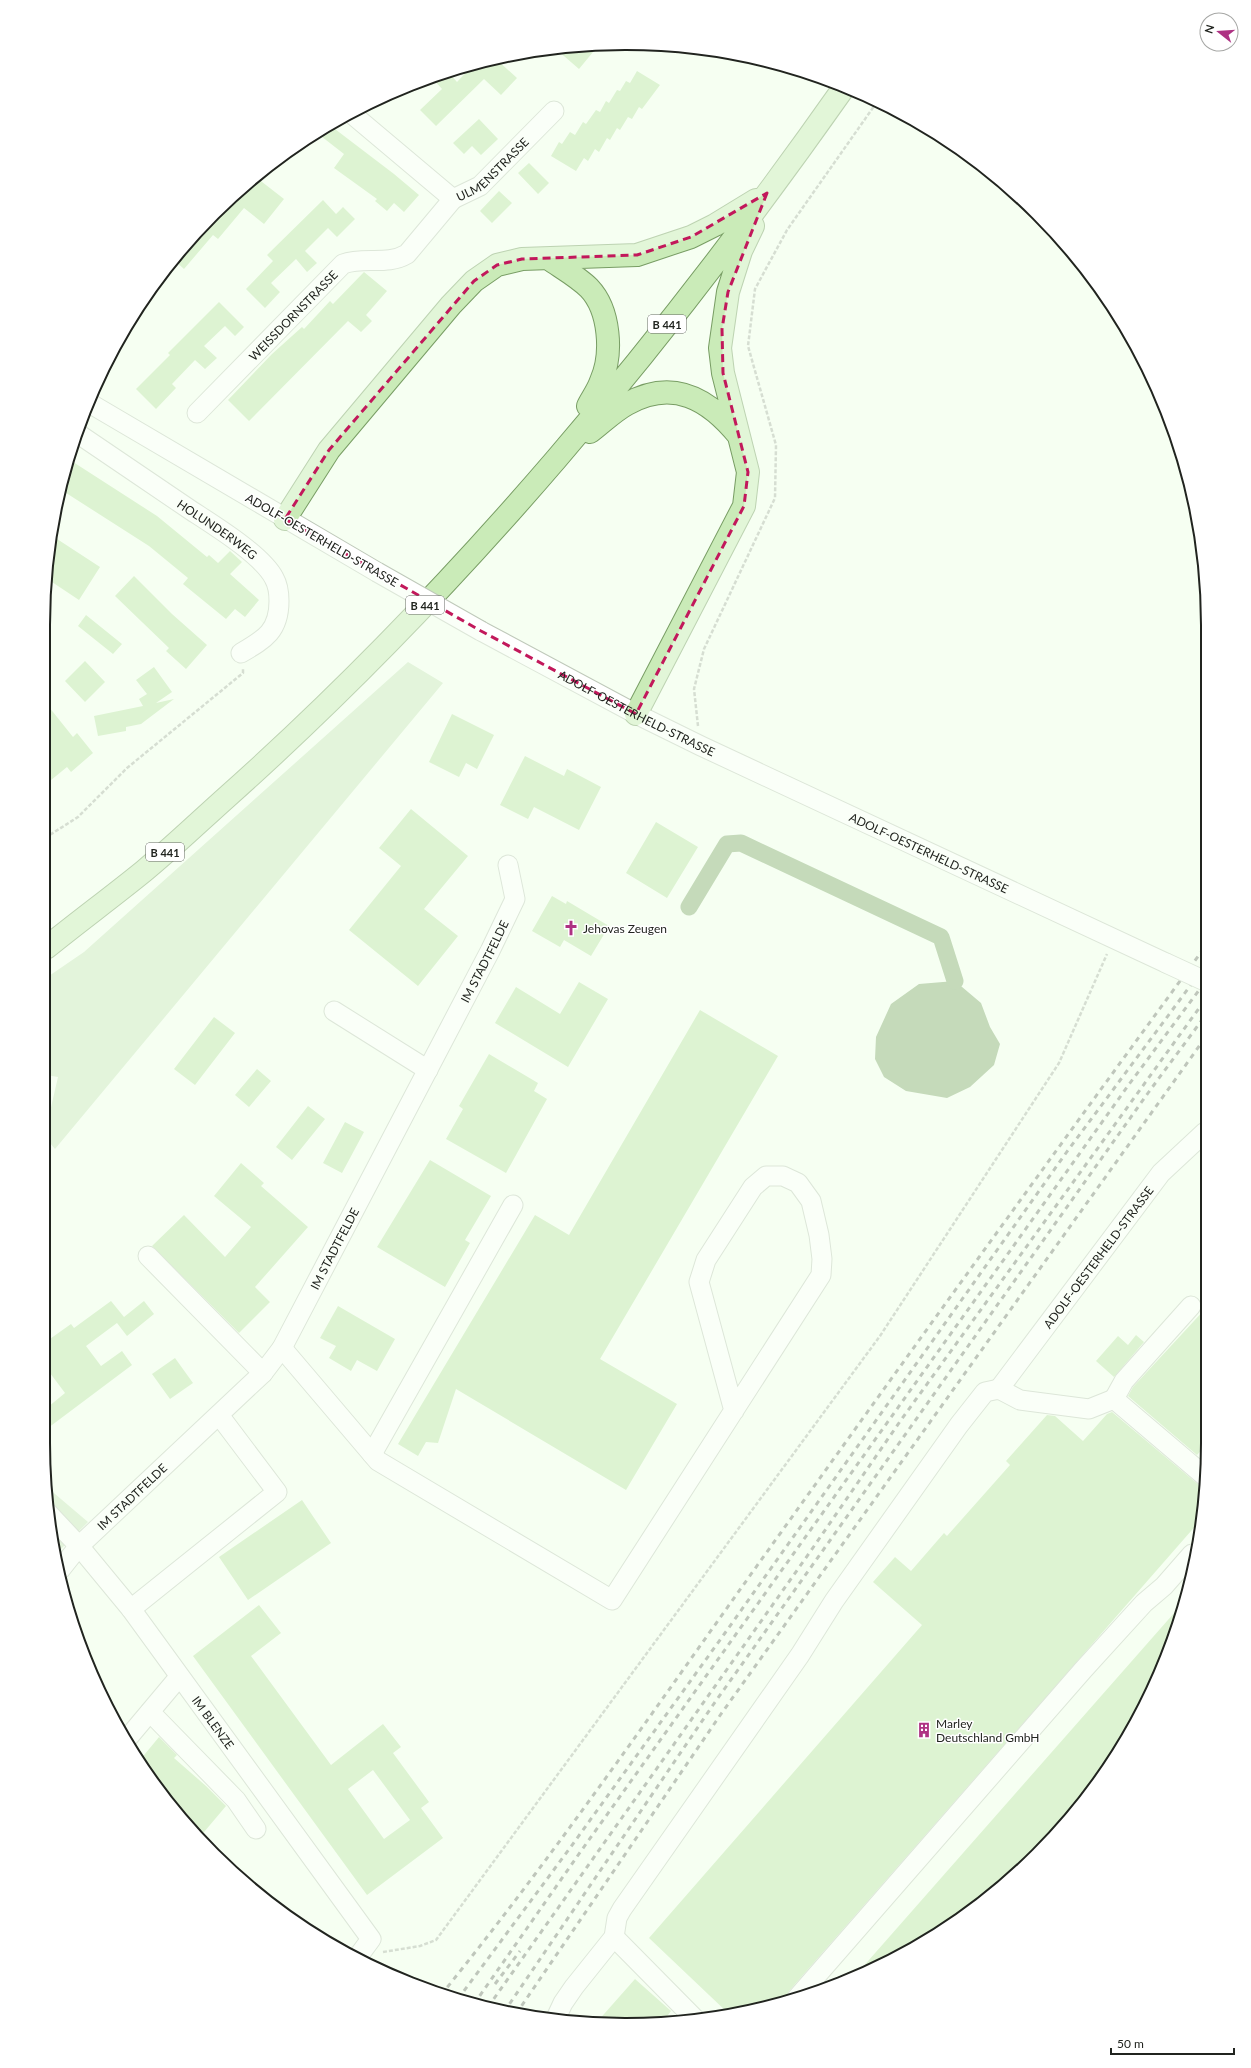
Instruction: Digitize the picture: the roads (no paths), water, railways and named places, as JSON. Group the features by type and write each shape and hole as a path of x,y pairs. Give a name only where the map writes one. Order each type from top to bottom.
{"main road":[{"name":"B 441","path":"50,945 145,870 296,734 412,618 563,453 683,304 841,92"},
{"path":"285,519 329,450 451,305 474,281 497,266 522,259 637,255 691,237 715,225 767,193"},
{"path":"636,714 744,506 748,472 741,439 723,373 720,348 728,292 741,251 767,193"},
{"path":"550,259 589,289 602,310 607,328 607,352 602,380 563,453"},
{"path":"563,453 627,404 652,394 671,393 690,395 711,407 741,439"}],"street":[{"name":"ULMENSTRASSE","path":"356,117 453,199 480,186 554,111"},
{"name":"WEISSDORNSTRASSE","path":"197,413 343,264 353,260 399,259 407,254 453,199"},
{"name":"ADOLF-OESTERHELD-STRASSE","path":"94,406 285,519 481,632 636,714 701,746 1201,980"},
{"name":"HOLUNDERWEG","path":"82,437 235,540 270,571 275,579 279,592 279,614 274,629 262,641 241,653"},
{"name":"IM STADTFELDE","path":"64,1565 79,1546 263,1373 282,1348 490,951 515,899 508,865"},
{"path":"334,1011 428,1070"},
{"name":"ADOLF-OESTERHELD-STRASSE","path":"999,1389 1161,1173 1201,1136"},
{"path":"282,1348 378,1461 612,1600 734,1411 821,1275 822,1259 819,1235 811,1201 798,1183 783,1176 766,1176 753,1187 706,1260 699,1282 734,1411"},
{"path":"372,1454 513,1205"},
{"path":"148,1256 263,1373"},
{"path":"558,2014 563,2003 614,1937 617,1918 622,1909 800,1655 834,1601 985,1392 999,1389 1020,1400 1088,1409 1114,1399 1124,1382 1191,1306"},
{"path":"1114,1399 1200,1472"},
{"path":"131,1609 277,1492 219,1415"},
{"name":"IM BLENZE","path":"55,1521 79,1546 131,1609 371,1939 360,1953"},
{"path":"805,1988 1083,1670 1144,1603 1164,1586 1190,1557"},
{"path":"130,1735 179,1677"},
{"path":"150,1712 236,1800 256,1829"},
{"path":"614,1937 690,2014"}],"waterway":[{"path":"689,907 727,844 741,843 941,937 955,981"}],"railway":[{"path":"446,1989 522,1891 601,1785 922,1336 1201,952"},
{"path":"462,1993 570,1848 725,1633 1066,1153 1201,971"},
{"path":"478,1998 581,1851 1130,1083 1201,987"},
{"path":"492,2002 810,1552 901,1420 1201,1006"},
{"path":"508,2006 713,1705 1148,1093 1201,1021"},
{"path":"520,2008 721,1714 1201,1044"},
{"path":"495,1984 520,1951"}],"place":[{"name":"Jehovas Zeugen","path":"571,928"},
{"name":"Marley Deutschland GmbH","path":"924,1730"}]}
